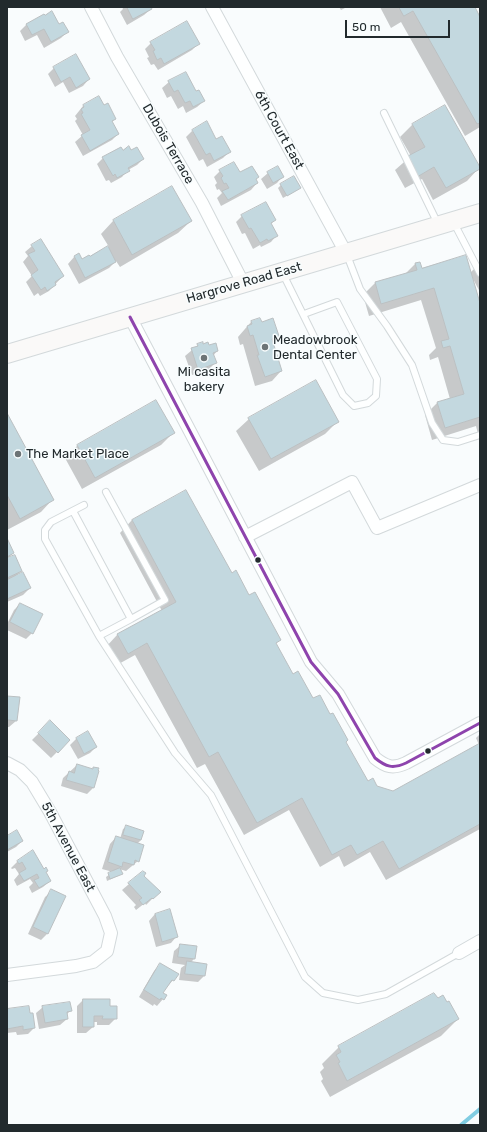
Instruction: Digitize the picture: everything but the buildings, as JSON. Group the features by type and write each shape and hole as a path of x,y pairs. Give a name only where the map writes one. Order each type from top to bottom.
{"main road":[{"name":"Hargrove Road East","path":"7,354 243,283 346,254 480,212"}],"street":[{"name":"Dubois Terrace","path":"91,7 117,57 202,203 243,283"},
{"name":"6th Court East","path":"212,7 346,254"},
{"path":"130,317 311,662 338,694 375,758 387,766 397,767 406,764 480,723"},
{"path":"246,537 352,482 377,528 480,485"},
{"name":"5th Avenue East","path":"7,763 20,770 32,782 50,812 105,916 110,933 107,951 93,962 76,966 7,975"},
{"path":"459,953 480,942"}],"lane":[{"path":"384,113 446,223 480,273"},
{"path":"346,254 360,289 387,326 412,365 432,423 443,440 458,442 480,435"},
{"path":"282,272 343,395 354,406 368,403 376,396 376,379 337,302 304,314"},
{"path":"99,636 165,600 106,492"},
{"path":"84,505 51,522 45,530 45,539 99,636 175,753 211,795 305,977 323,993 358,1000 386,994 459,953"},
{"path":"73,511 131,619"}],"waterway":[{"path":"461,1125 480,1109"}],"transit line":[{"path":"130,317 311,662 338,694 375,758 386,765 401,765 480,723"}],"place":[{"name":"Meadowbrook Dental Center","path":"265,347"},
{"name":"Mi casita bakery","path":"204,358"},
{"name":"The Market Place","path":"18,454"}]}
